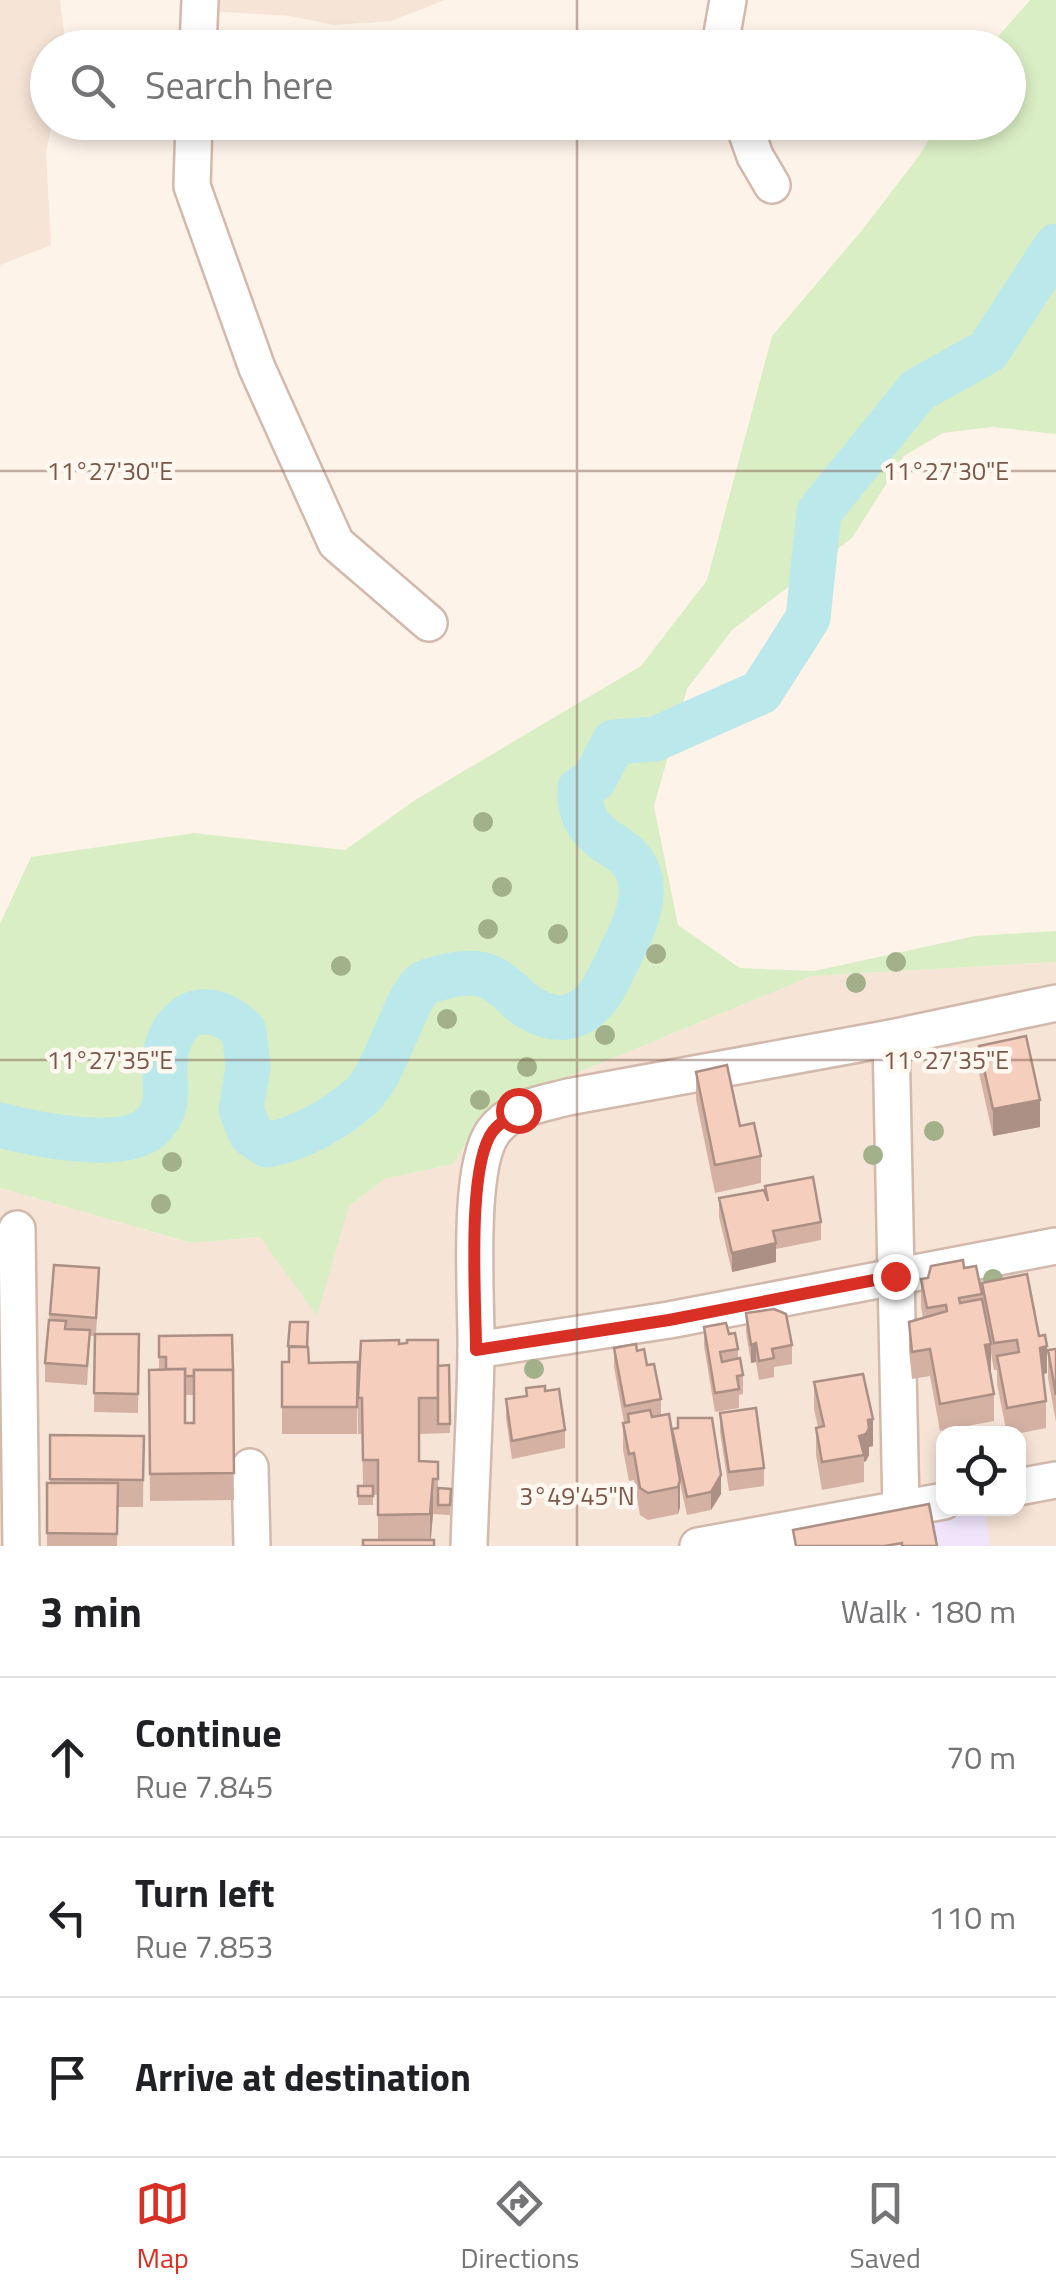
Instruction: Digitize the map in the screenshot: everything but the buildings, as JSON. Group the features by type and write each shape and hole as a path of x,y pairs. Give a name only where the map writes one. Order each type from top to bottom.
{"street":[{"path":"199,30 200,0"},
{"path":"723,30 728,0"},
{"path":"193,140 192,186 257,368 336,543 429,623"},
{"path":"749,140 772,184"},
{"path":"469,1546 476,1350 475,1238 482,1154 494,1130 518,1110 568,1097 891,1038 1056,1003"},
{"path":"891,1038 901,1509"},
{"path":"16,1229 21,1546"},
{"path":"476,1350 669,1320 1056,1246"},
{"path":"250,1467 252,1546"},
{"path":"1026,1486 1056,1480"},
{"path":"698,1546 936,1502"}],"shaded area":[{"path":"0,0 60,0 64,30 30,30 30,140 48,140 51,245 0,265"},
{"path":"206,0 445,0 391,21 334,25 290,16 210,11"},
{"path":"1056,962 1056,1546 0,1546 0,1188 191,1243 260,1237 349,1206 385,1179 454,1164 476,1125 514,1099 812,976"},
{"path":"985,1516 990,1546 852,1546 928,1520"}],"green space":[{"path":"1030,0 1056,0 1056,434 992,427 943,433 904,456 852,538 732,630 687,689 654,806 678,925 740,968 814,971 975,936 1056,931 1056,962 812,976 514,1099 476,1125 454,1164 385,1179 349,1206 317,1316 260,1237 192,1243 0,1188 0,924 31,857 194,833 345,850 415,800 641,666 707,580 772,336 863,229 929,140 1026,140 1026,30 1004,30"}],"waterway":[{"path":"0,1125 78,1139 138,1135 151,1127 164,1108 165,1058 173,1033 190,1015 211,1012 244,1031 248,1067 241,1110 251,1134 267,1145 316,1127 360,1097 377,1075 414,995 429,981 456,974 480,974 543,1014 567,1017 587,1008 603,990 626,943 637,917 641,891 635,865 588,822 580,789 594,780 614,742 655,739 761,692 808,618 819,512 918,390 988,351 1056,246"}],"route":[{"path":"518,1110 494,1130 482,1154 475,1238 476,1350 669,1320 895,1276"}]}
